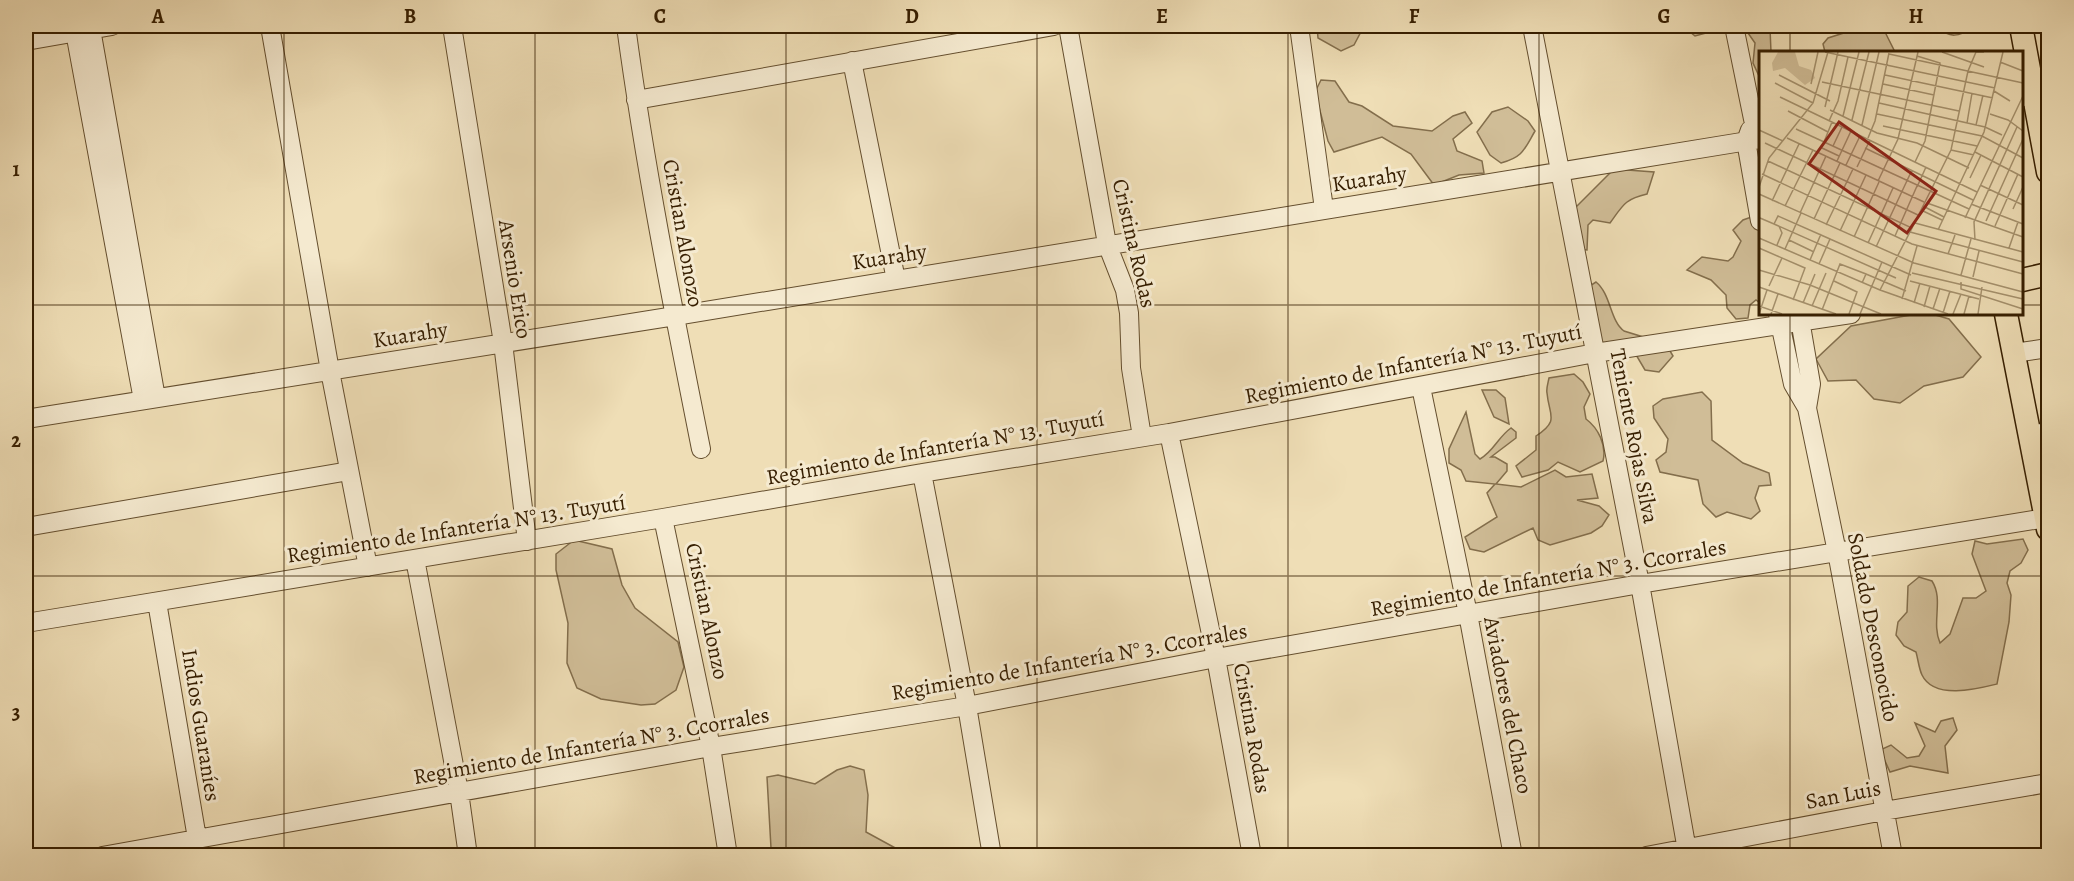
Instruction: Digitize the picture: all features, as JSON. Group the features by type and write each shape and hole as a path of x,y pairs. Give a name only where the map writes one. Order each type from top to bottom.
{"main road":[{"path":"2021,26 2049,172"},
{"path":"2023,280 2049,274"},
{"path":"2006,315 2014,353 2039,433 2047,523"}],"street":[{"path":"26,41 112,26"},
{"path":"270,26 330,370 368,567"},
{"name":"Arsenio Erico","path":"452,26 502,343 527,541"},
{"name":"Cristian Alonozo","path":"626,26 636,100 701,448"},
{"path":"636,100 1054,26"},
{"name":"Cristina Rodas","path":"1068,26 1107,244 1125,290 1129,313 1131,368 1142,437"},
{"path":"1299,26 1324,209"},
{"name":"Teniente Rojas Silva","path":"1532,26 1640,584 1687,852"},
{"path":"1734,26 1755,133 1759,191"},
{"path":"83,31 149,399"},
{"path":"852,61 896,280"},
{"name":"Kuarahy","path":"26,419 675,316 1561,171 1755,133"},
{"name":"Regimiento de Infantería N° 13. Tuyutí","path":"26,624 1169,433 1779,319 1834,315"},
{"name":"Soldado Desconocido","path":"1800,317 1811,384 1807,408"},
{"name":"Soldado Desconocido","path":"1779,319 1793,384 1807,408 1837,552 1893,855"},
{"path":"2014,353 2049,348"},
{"name":"Aviadores del Chaco","path":"1421,387 1468,614 1513,855"},
{"name":"Cristina Rodas","path":"1169,433 1216,658 1252,855"},
{"path":"26,527 349,471"},
{"path":"922,473 967,706 992,855"},
{"name":"Cristian Alonzo","path":"663,518 711,747 728,855"},
{"name":"Regimiento de Infantería N° 3. Ccorrales","path":"102,855 199,847 459,792 711,747 967,706 1216,658 1640,584 1837,552 2047,523"},
{"path":"415,559 459,792 468,855"},
{"name":"Indios Guaraníes","path":"157,602 199,847"},
{"name":"San Luis","path":"1646,855 1687,852 1884,811 2049,783"}],"shaded area":[{"path":"1317,26 1364,26 1354,45 1341,51 1318,38"},
{"path":"1687,26 1719,26 1717,30 1695,36 1685,28"},
{"path":"1866,26 1885,26 1884,30 1894,51 1825,51 1823,44 1828,38"},
{"path":"1938,26 1973,27 1959,35 1950,35"},
{"path":"1770,28 1771,51 1759,51 1759,76 1753,63 1755,43 1748,33"},
{"path":"1321,80 1335,81 1349,102 1362,106 1393,126 1432,131 1453,116 1465,112 1472,123 1453,139 1457,151 1482,161 1484,173 1459,175 1434,185 1411,154 1382,137 1334,152 1328,141 1315,92"},
{"path":"1508,107 1528,121 1535,131 1519,155 1501,163 1490,155 1477,132 1492,112"},
{"path":"1614,169 1654,172 1647,194 1625,204 1610,223 1593,220 1588,225 1587,250 1575,249 1573,210"},
{"path":"1754,216 1759,221 1759,302 1756,300 1750,305 1748,318 1736,319 1727,308 1726,295 1711,280 1687,270 1702,257 1728,261 1733,257 1741,241 1733,230 1743,220"},
{"path":"1596,282 1605,293 1619,327 1624,331 1666,344 1673,356 1659,372 1645,370 1635,353 1602,350 1585,289"},
{"path":"1911,315 1935,315 1949,319 1981,357 1963,377 1924,386 1900,403 1874,399 1856,380 1828,381 1816,359 1851,326"},
{"path":"1574,374 1583,382 1590,394 1584,407 1586,419 1600,437 1604,449 1603,461 1580,472 1558,462 1548,470 1522,477 1516,466 1536,450 1536,436 1551,421 1547,391 1549,378"},
{"path":"1482,390 1496,390 1505,398 1509,424 1494,417"},
{"path":"1702,392 1711,401 1712,440 1743,463 1769,473 1771,485 1759,486 1755,498 1760,511 1751,519 1727,512 1716,517 1703,504 1698,480 1660,472 1656,460 1666,452 1668,439 1654,418 1653,406 1663,399"},
{"path":"1466,412 1475,454 1480,459 1511,428 1516,432 1516,438 1491,457 1507,464 1507,471 1496,484 1521,487 1555,470 1566,477 1592,474 1598,498 1577,500 1599,506 1609,515 1602,526 1591,533 1550,545 1538,540 1533,528 1484,552 1470,549 1465,537 1497,517 1487,493 1495,484 1466,481 1461,470 1449,463 1449,449"},
{"path":"2023,539 2028,550 2021,563 2010,571 2007,583 2011,595 2009,622 1997,684 1956,691 1936,688 1922,675 1916,652 1904,646 1896,635 1898,622 1907,612 1908,586 1919,577 1932,581 1937,596 1937,627 1940,643 1950,634 1963,598 1976,598 1986,591 1972,554 1975,541 1987,544"},
{"path":"574,540 612,549 622,585 635,608 678,642 684,667 676,690 655,704 641,705 601,699 577,688 567,663 568,623 556,570 556,554"},
{"path":"1953,718 1957,730 1945,746 1948,773 1910,766 1890,772 1880,750 1891,745 1907,758 1919,756 1925,746 1915,723 1935,732 1941,721"},
{"path":"850,766 864,770 868,795 866,832 899,850 899,855 775,855 771,848 767,777 778,775 815,784 837,770"}]}
